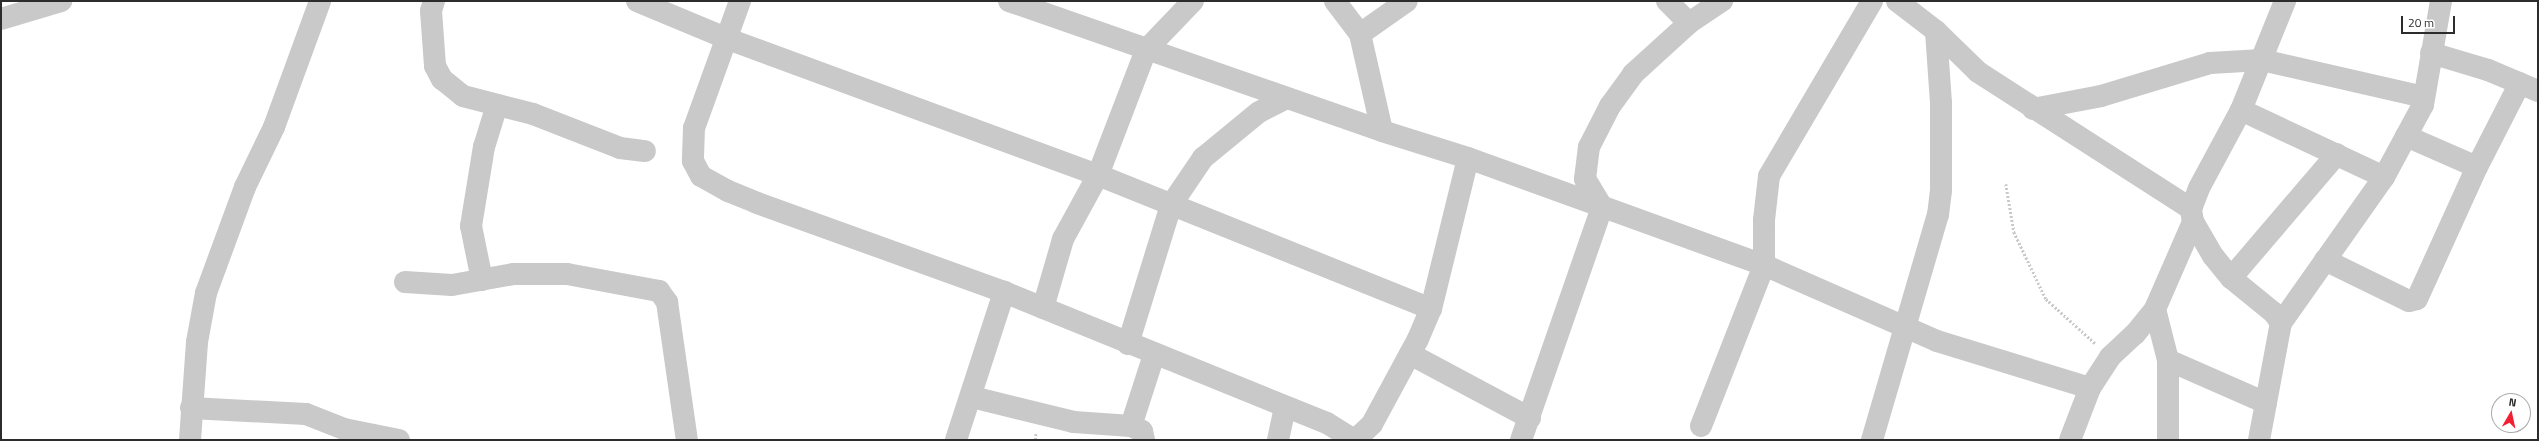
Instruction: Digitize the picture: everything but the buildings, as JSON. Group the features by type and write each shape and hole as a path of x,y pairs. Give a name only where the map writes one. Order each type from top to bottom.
{"street":[{"path":"1,19 61,1"},
{"path":"190,440 191,408 197,342 206,293 245,187 274,127 320,1"},
{"path":"434,1 431,11 434,66 442,79 463,96 533,114 620,148 645,151"},
{"path":"638,1 728,39 1098,175 1431,309"},
{"path":"740,1 728,39 694,128 693,161 701,176 728,191 757,203 1004,292 1154,355 1327,423 1355,440 1372,424 1410,354 1431,309 1468,158"},
{"path":"1008,1 1382,131 1468,158 1764,265 1937,340 2090,388"},
{"path":"1043,308 1063,239 1098,175 1146,50 1193,1"},
{"path":"1335,1 1360,34 1382,131"},
{"path":"1360,34 1407,1"},
{"path":"1667,1 1689,23"},
{"path":"1602,207 1585,179 1588,147 1610,106 1633,74 1689,23 1722,1"},
{"path":"1701,426 1764,265 1764,220 1769,176 1872,1"},
{"path":"2070,440 2090,388 2110,357 2135,334 2155,309 2192,215 2196,194 2241,110 2285,1"},
{"path":"2259,440 2281,323 2384,177 2406,136 2424,97 2439,1"},
{"path":"1911,5 1978,72 2192,215 2213,256 2231,278 2274,313 2281,323"},
{"path":"1872,440 1938,215 1941,190 1941,103 1936,31"},
{"path":"2325,260 2410,301 2417,299 2477,167 2529,87 2488,70 2431,53"},
{"path":"2032,109 2101,96 2210,63 2262,60 2424,97"},
{"path":"1128,344 1172,205 1203,158 1259,112 1286,98"},
{"path":"482,280 471,226 484,147 497,105"},
{"path":"2241,110 2384,177"},
{"path":"2406,136 2477,167"},
{"path":"2231,278 2337,154"},
{"path":"1521,440 1530,418 1602,207"},
{"path":"405,282 452,286 514,274 567,274 659,291 667,302 687,440"},
{"path":"956,440 972,397 1004,292"},
{"path":"2155,309 2168,360 2168,440"},
{"path":"1410,354 1530,418"},
{"path":"972,397 1074,422 1138,433 1154,355"},
{"path":"2168,360 2266,404"},
{"path":"1278,440 1285,407"},
{"path":"191,408 306,414 344,428 399,440"}],"path":[{"path":"2006,184 2014,232 2046,299 2110,357"}]}
